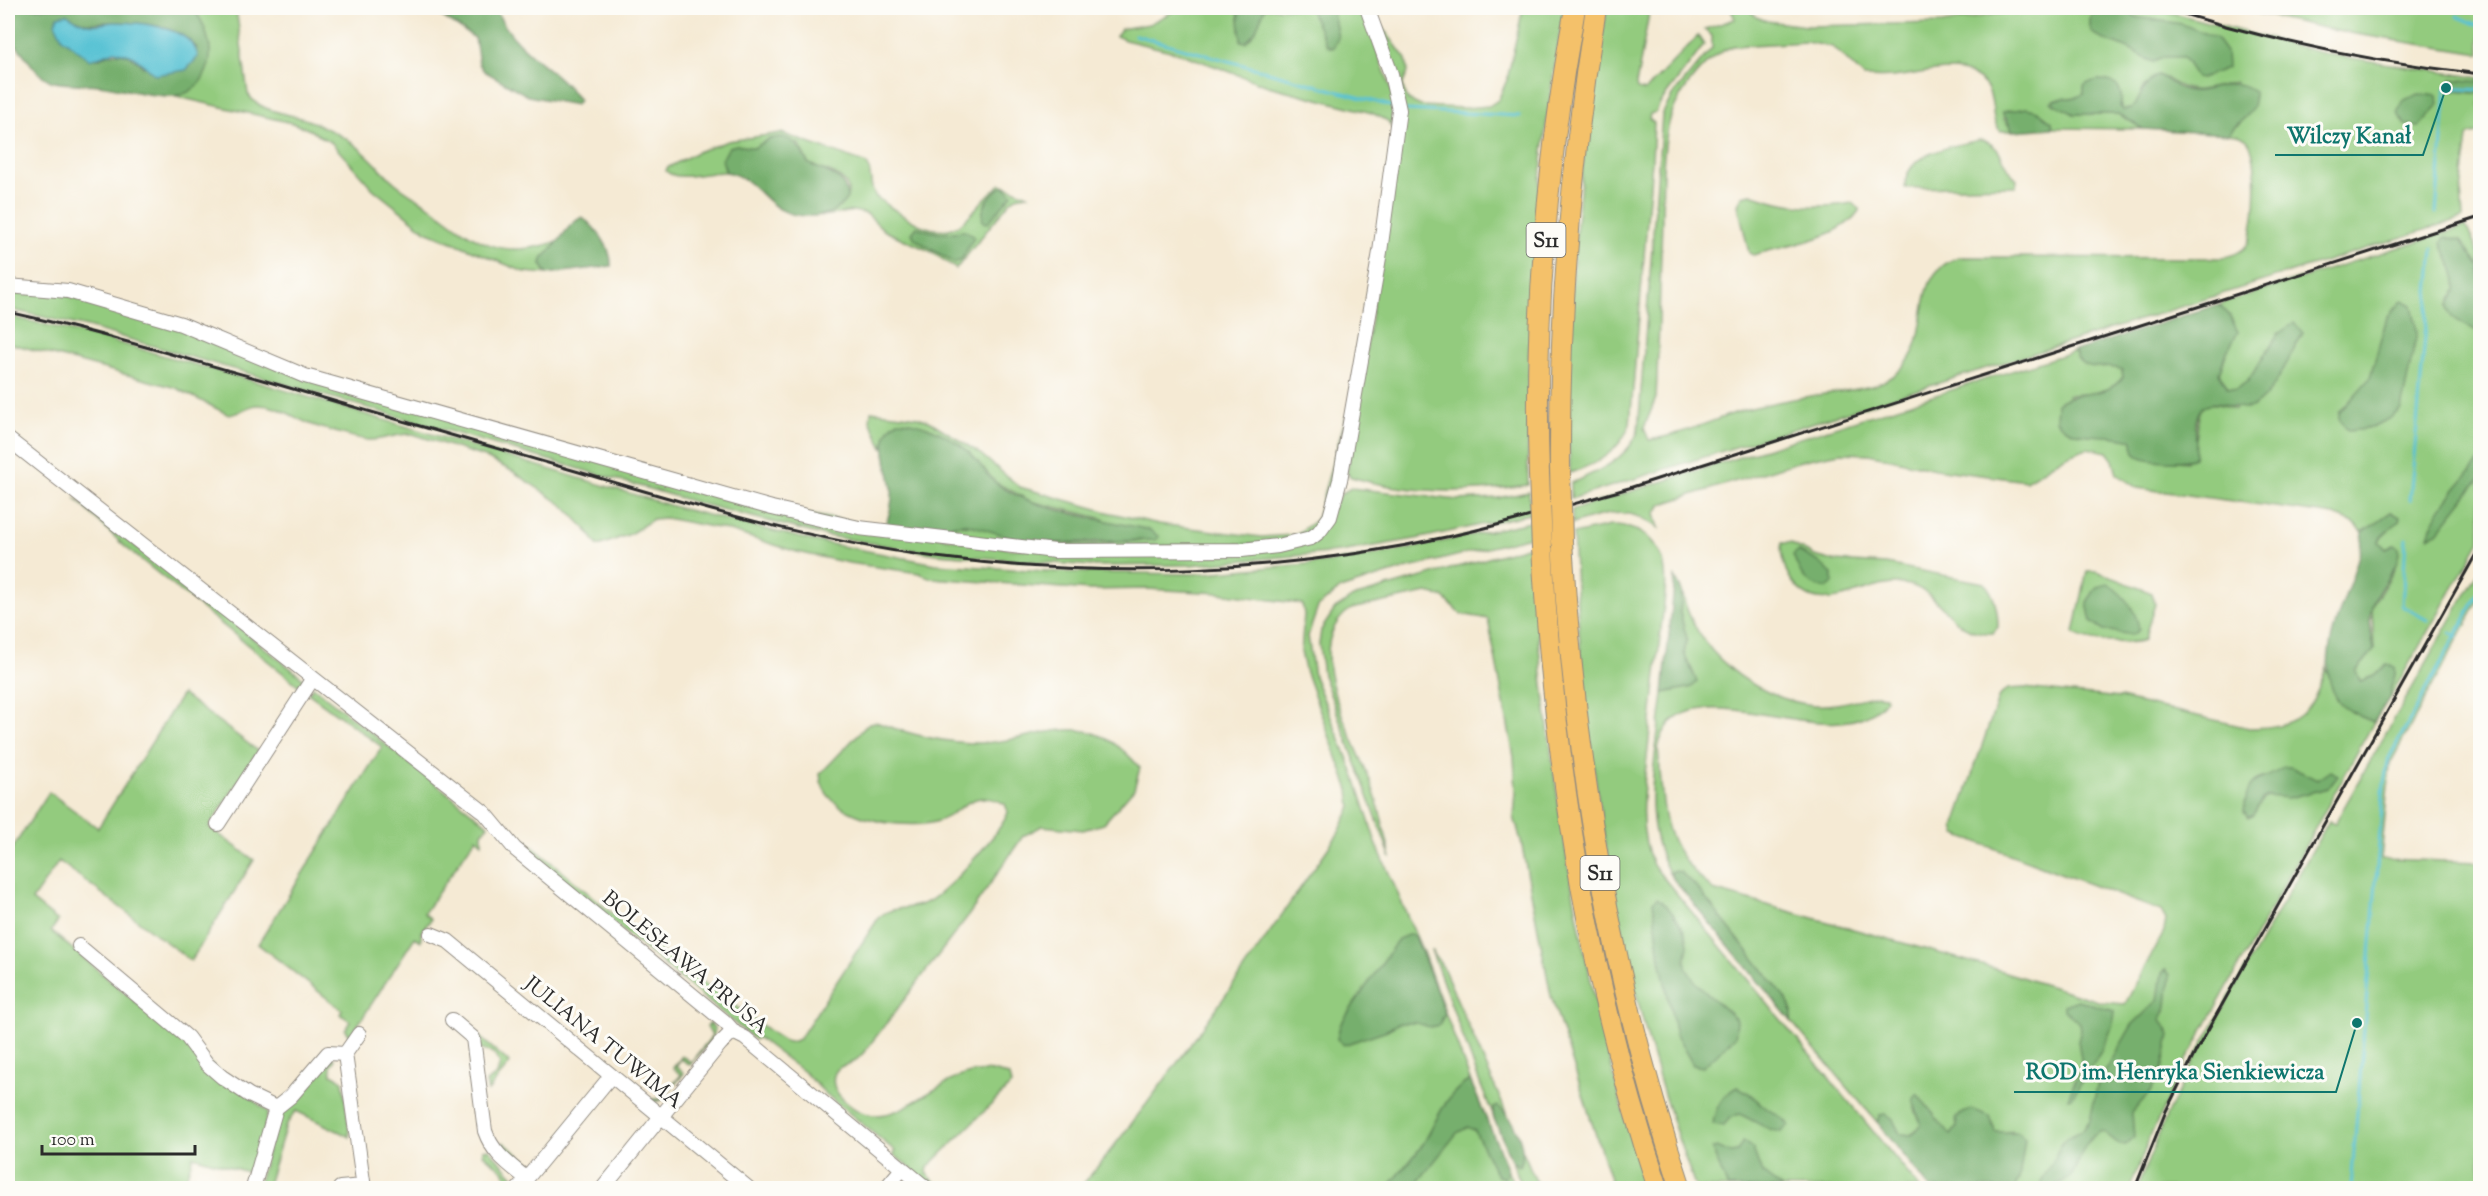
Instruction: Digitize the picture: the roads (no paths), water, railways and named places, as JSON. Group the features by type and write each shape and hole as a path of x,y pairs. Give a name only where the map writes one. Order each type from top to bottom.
{"highway":[{"name":"S11","path":"1575,8 1556,134 1543,276 1538,429 1542,548 1555,717 1576,859 1607,1012 1658,1188"},
{"name":"S11","path":"1596,8 1584,78 1568,221 1561,348 1562,542 1576,716 1595,847 1630,1010 1681,1188"},
{"path":"1659,1117 1691,1188"}],"street":[{"path":"8,286 68,291 181,324 305,376 827,522 1055,551 1242,550 1278,546 1311,538 1319,532 1330,517 1340,480 1380,252 1399,110 1392,74 1367,8"},
{"name":"BOLESŁAWA PRUSA","path":"8,438 485,813 515,849 725,1022 735,1033 745,1038 926,1188"},
{"path":"218,824 313,678"},
{"name":"JULIANA TUWIMA","path":"431,934 448,941 748,1188"},
{"path":"78,946 187,1036 207,1064 222,1077 249,1095 276,1108"},
{"path":"452,1020 473,1038 485,1131 490,1144 523,1184 611,1076"},
{"path":"603,1188 724,1040 735,1033"},
{"path":"339,1188 363,1187 345,1054 358,1034"},
{"path":"254,1188 276,1108 291,1096 328,1053 345,1054"},
{"path":"886,1188 902,1169"}],"water":[{"path":"67,14 88,24 126,22 164,28 187,39 194,47 198,57 186,70 155,75 133,56 115,51 90,60 62,38 55,23 58,16"}],"waterway":[{"path":"2457,16 2480,26"},
{"path":"1135,35 1394,107"},
{"path":"2436,213 2446,88 2480,90"},
{"path":"1406,110 1520,116"},
{"path":"2410,500 2433,249"},
{"path":"2406,538 2402,606 2427,620"},
{"path":"2351,1188 2384,782 2389,758 2480,591"},
{"path":"2451,633 2457,636"}],"railway":[{"path":"2165,8 2243,31 2321,49 2480,74"},
{"path":"8,312 73,327 266,381 667,498 756,522 845,542 936,557 1000,564 1130,570 1195,569 1324,558 1388,548 1451,536 1540,514 1629,488 2480,217"},
{"path":"2135,1188 2166,1111 2196,1051 2480,547"}],"place":[{"name":"Wilczy Kanał","path":"2446,88"},
{"name":"ROD im. Henryka Sienkiewicza","path":"2357,1023"}]}
